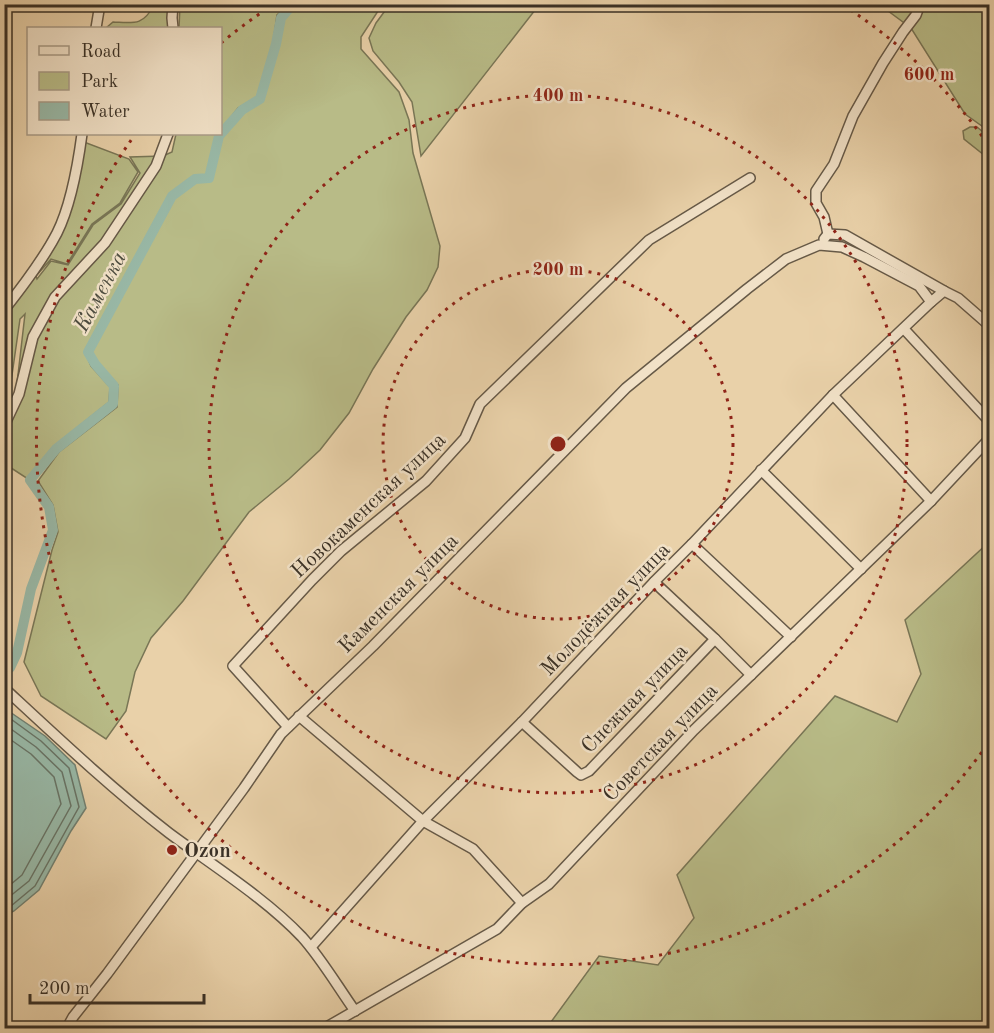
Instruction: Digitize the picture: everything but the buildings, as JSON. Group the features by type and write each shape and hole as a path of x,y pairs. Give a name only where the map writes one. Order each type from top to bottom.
{"street":[{"path":"96,27 100,4"},
{"path":"173,4 173,27"},
{"path":"819,245 828,234 825,217 816,203 816,191 834,164 853,116 883,63 916,15 920,4"},
{"path":"4,310 28,280 57,232 71,194 82,135"},
{"path":"4,426 19,394 33,337 55,297 105,243 156,166 168,135"},
{"name":"Новокаменская улица","path":"288,727 233,666 341,551 426,481 465,438 480,404 649,240 750,178"},
{"path":"828,234 845,235 958,298 990,326"},
{"path":"819,245 842,247 864,257 919,286 931,302"},
{"name":"Каменская улица","path":"67,1029 244,788 280,734 373,646 626,388 786,259 819,245"},
{"name":"Молодёжная улица","path":"311,947 423,820 522,722 832,396 944,291"},
{"path":"904,328 990,422"},
{"path":"832,396 931,501"},
{"name":"Советская улица","path":"325,1029 497,929 522,903 549,884 693,730 931,501 990,438"},
{"path":"761,470 861,568"},
{"path":"692,544 791,637"},
{"path":"654,582 751,675"},
{"name":"Снежная улица","path":"522,722 581,775 589,771 716,639"},
{"path":"4,688 90,767 167,832 266,905 300,935 311,947 355,1011"},
{"path":"299,716 423,820 473,849 522,903"}],"green space":[{"path":"390,4 539,5 421,156 412,102 399,82 373,51 369,38 376,23"},
{"path":"154,5 167,5 170,27 107,27 113,22 137,22 150,12"},
{"path":"180,5 289,5 277,15 273,43 257,97 238,108 222,129 222,27 179,27"},
{"path":"296,5 382,5 361,37 361,49 399,92 409,120 413,153 440,246 438,267 427,290 406,317 373,369 349,413 320,450 249,512 183,601 151,638 135,672 126,711 106,739 41,696 24,662 58,532 53,505 38,481 59,452 117,407 118,385 91,352 174,198 196,182 212,180 221,138 243,111 262,101 278,44 282,19"},
{"path":"880,5 989,5 989,131 965,114 911,28"},
{"path":"970,127 977,127 989,137 989,159 964,139 963,131"},
{"path":"176,135 217,135 208,175 194,176 171,193 85,351 91,366 110,387 109,402 52,448 28,479 5,464 4,359 8,313 58,239 84,142 129,159 138,172 120,203 92,224 67,264 51,259 36,276 37,279 51,261 68,265 93,225 121,204 140,173 130,157 163,156 172,152","holes":["25,314 13,418 5,424 20,319"]},
{"path":"989,542 989,1028 543,1028 551,1022 599,956 658,965 694,918 677,875 835,696 897,722 921,674 905,620"}],"water":[{"path":"4,705 10,712 45,736 75,765 86,808 39,890 5,916"}],"waterway":[{"name":"Каменка","path":"222,133 242,110 260,99 281,18 293,4"},
{"name":"Каменка","path":"10,668 17,653 31,589 53,530 49,507 30,480 56,449 113,404 114,386 88,352 172,196 195,179 209,178 220,135"}],"place":[{"name":"Ozon","path":"172,850"}]}
